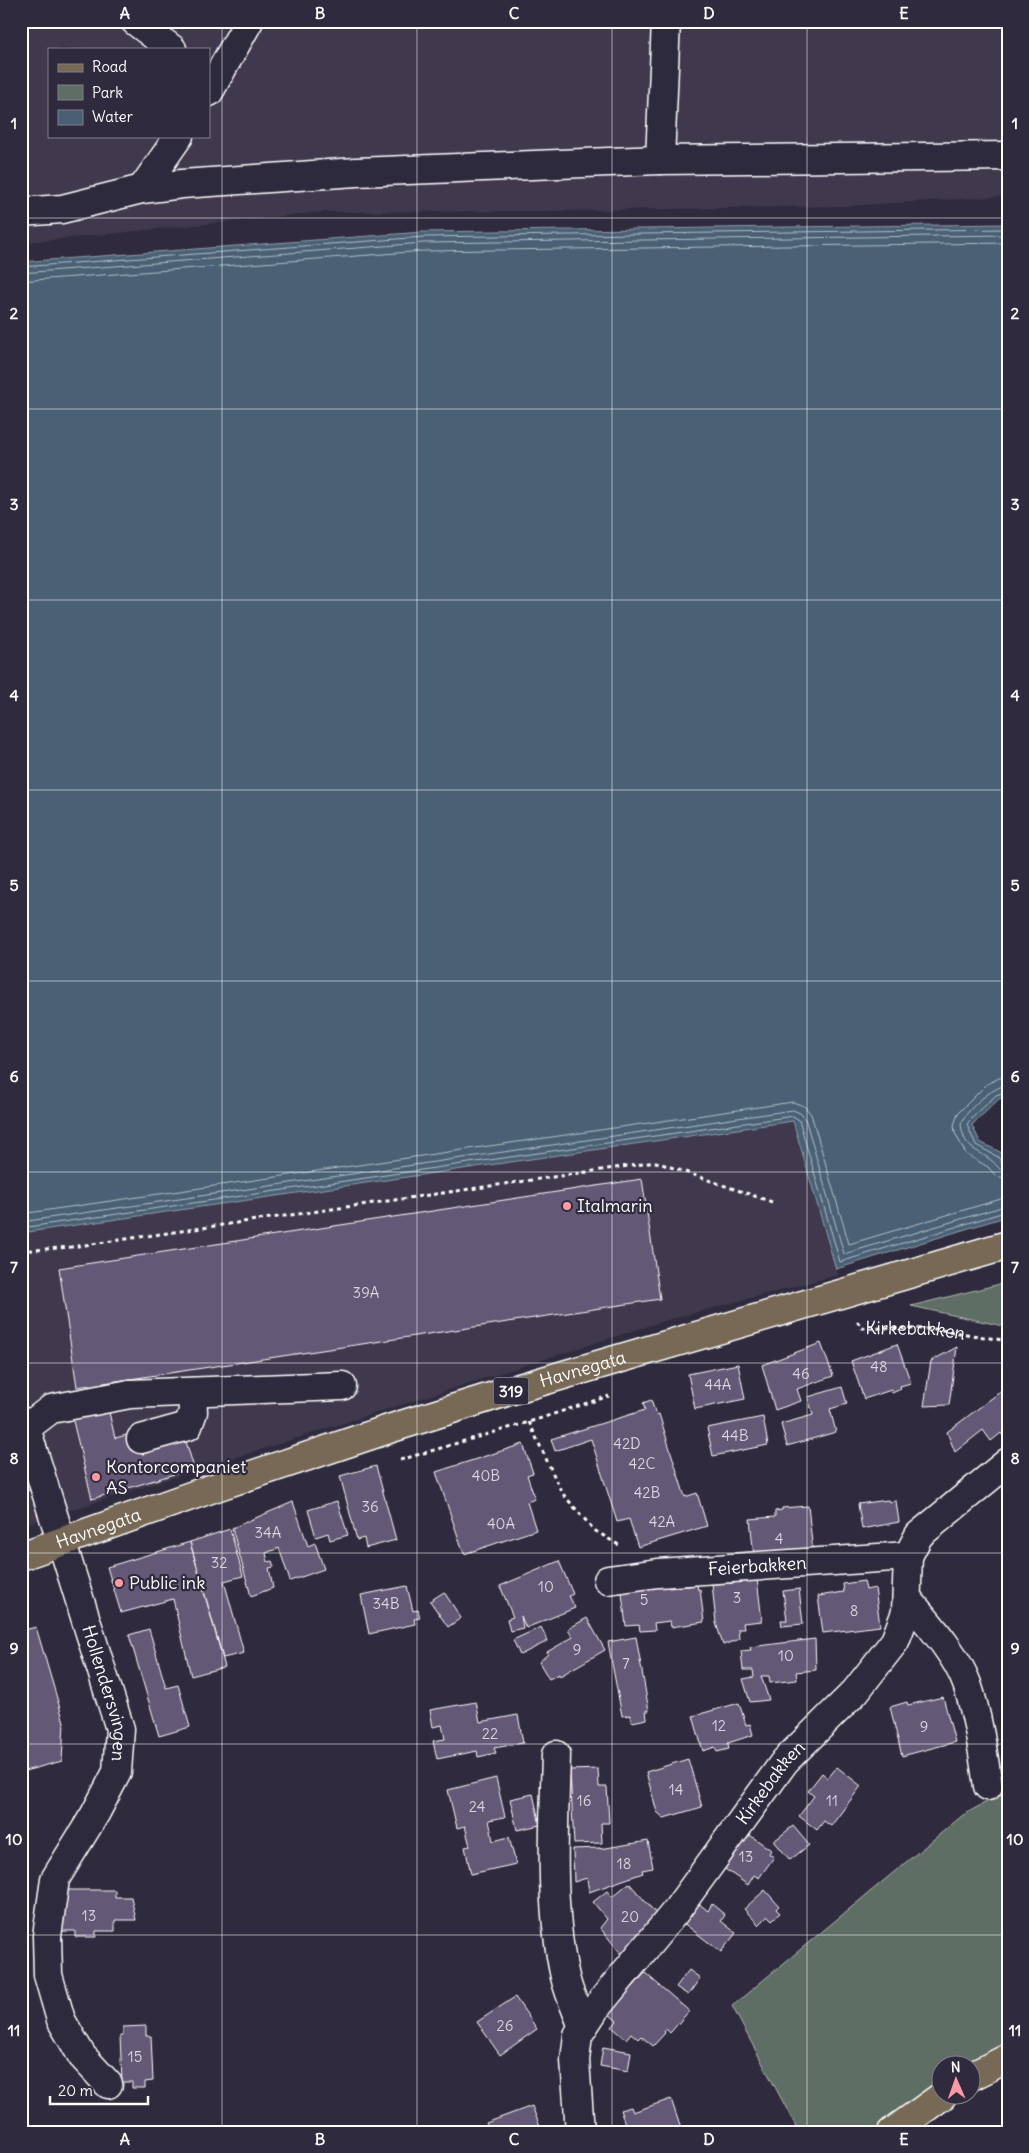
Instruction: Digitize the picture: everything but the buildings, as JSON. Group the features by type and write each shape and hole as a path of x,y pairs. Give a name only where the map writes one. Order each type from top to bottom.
{"main road":[{"name":"Havnegata","path":"21,1556 219,1486 392,1428 1008,1245"},
{"path":"982,2071 1008,2058"},
{"path":"892,2132 932,2103"}],"street":[{"path":"134,21 171,48"},
{"path":"211,83 249,21"},
{"path":"660,160 666,21"},
{"path":"142,189 178,138"},
{"path":"21,212 62,209 142,189 356,172 660,160 1008,156"},
{"path":"24,1424 51,1409 130,1394 342,1386"},
{"path":"141,1439 188,1426 193,1412 192,1392"},
{"name":"Hollendersvingen","path":"24,1424 120,1729 117,1772 95,1814 55,1879 47,1936 48,1975 61,2020 82,2056 108,2084"},
{"name":"Kirkebakken","path":"580,2132 575,2060 578,2035 583,2027 676,1911 786,1761 855,1692 880,1662 900,1631 906,1612 908,1556 912,1544 919,1535 1008,1462"},
{"name":"Feierbakken","path":"608,1580 658,1573 908,1556"},
{"path":"907,1598 944,1642 967,1682 982,1744 988,1786"},
{"path":"556,1755 554,1848 560,1941 566,1977 583,2027"}],"path":[{"path":"21,1251 79,1246 656,1162 772,1202"},
{"name":"Kirkebakken","path":"846,1292 856,1319 862,1328 936,1329 1008,1341"},
{"path":"530,1422 562,1493 583,1517"}],"shaded area":[{"path":"21,21 1008,21 1008,196 849,206 553,211 323,212 21,243"},
{"path":"794,1121 838,1275 664,1321 21,1526 21,1233"}],"green space":[{"path":"1008,1282 1008,1327 911,1306"},
{"path":"1008,1790 1008,2058 982,2064 982,2056 932,2056 932,2103 892,2132 799,2132 732,2006 963,1815"}],"water":[{"path":"1008,224 1008,1095 999,1099 972,1125 980,1142 1002,1153 1008,1165 1008,1216 836,1269 793,1121 21,1233 21,262 423,232"}],"place":[{"name":"Italmarin","path":"567,1206"},
{"name":"Kontorcompaniet AS","path":"96,1477"},
{"name":"Public ink","path":"119,1583"}]}
